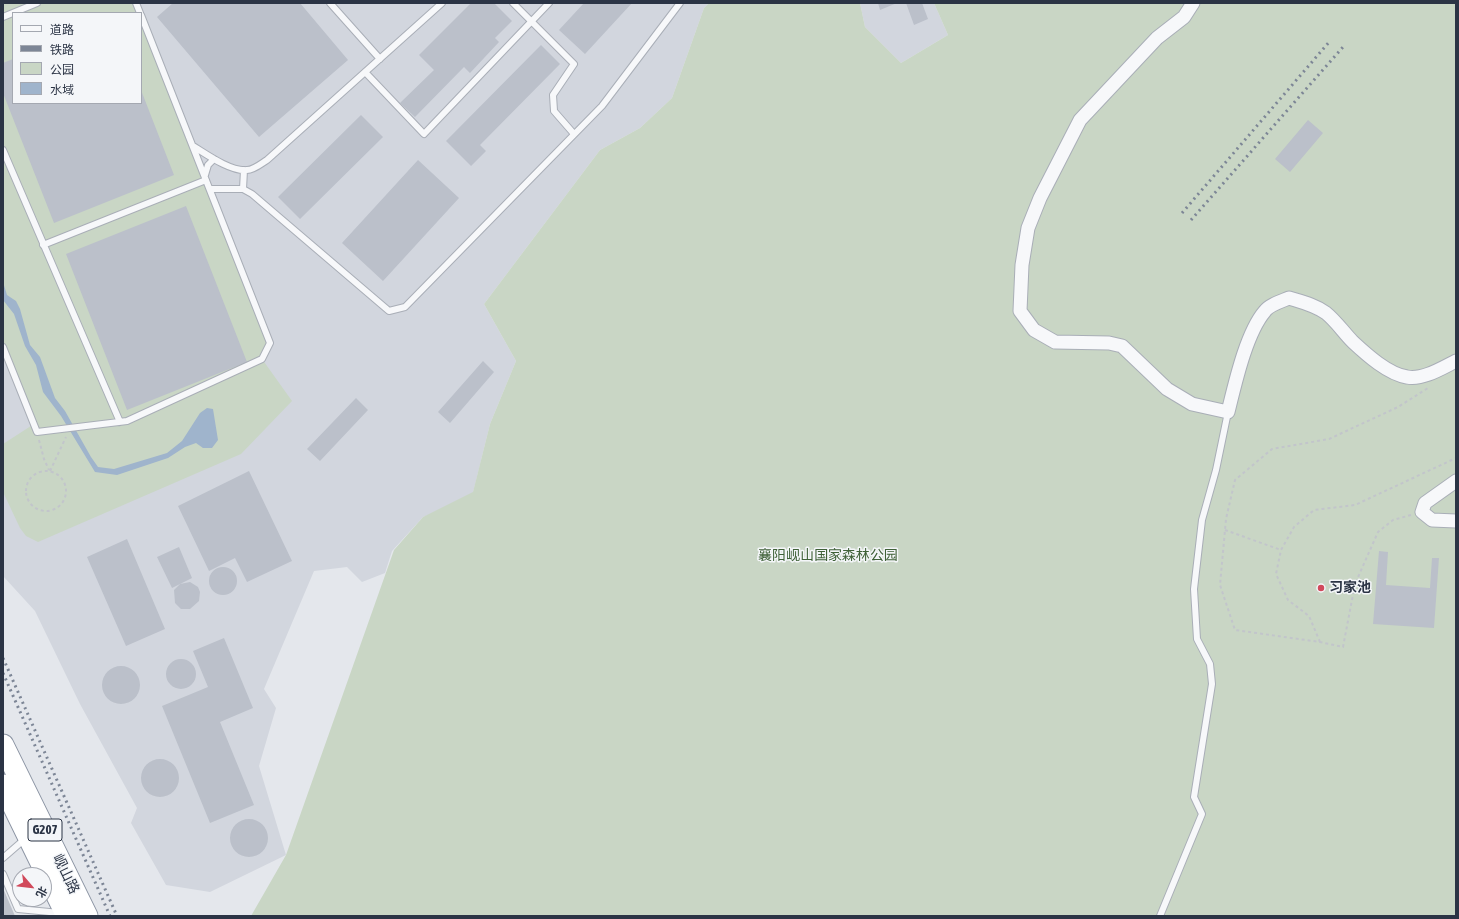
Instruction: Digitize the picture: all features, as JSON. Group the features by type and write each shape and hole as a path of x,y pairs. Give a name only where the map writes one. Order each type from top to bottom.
{"highway":[{"name":"岘山路","path":"3,745 87,916"},
{"name":"岘山路","path":"3,785 66,915"}],"street":[{"path":"1193,3 1184,17 1157,38 1080,120 1040,198 1028,228 1022,265 1020,311 1034,330 1055,342 1109,343 1122,346 1167,389 1192,404 1228,412 1238,371 1250,337 1265,310 1289,298 1313,305 1326,314 1353,342 1378,362 1392,371 1407,377 1424,375 1456,361"},
{"path":"1456,481 1425,503 1422,512 1432,520 1456,521"}],"lane":[{"path":"15,12 37,3"},
{"path":"330,3 380,59"},
{"path":"193,146 214,159 236,169 248,170 267,160 442,3"},
{"path":"513,3 574,64 553,95 554,111 574,134"},
{"path":"365,72 424,134 549,3"},
{"path":"210,189 243,189 252,194 389,311 405,307 602,106 680,3"},
{"path":"3,347 37,432 127,421 262,359 270,343 142,17"},
{"path":"3,150 120,422"},
{"path":"205,178 208,165 214,159"},
{"path":"243,189 244,170"},
{"path":"43,245 205,178"},
{"path":"1160,916 1202,814 1194,797 1212,684 1210,664 1197,639 1194,589 1202,520 1216,470 1228,412"},
{"path":"3,858 27,837"},
{"path":"3,874 18,909 66,915"}],"path":[{"path":"1422,512 1393,520 1378,532 1355,584 1343,647 1320,642 1235,630 1220,585 1225,530 1235,480 1272,449 1330,439 1398,407 1430,387"},
{"path":"50,471 52,462 72,428"},
{"path":"37,432 44,459 50,471 61,477 66,489 66,495 59,506 54,510 40,510 30,502 26,490 28,483 37,473 50,471"},
{"path":"1320,642 1309,616 1288,600 1276,574 1281,550 1294,528 1314,510 1355,505 1456,458"},
{"path":"1225,530 1281,550"}],"shaded area":[{"path":"3,3 709,3 704,8 672,98 640,128 600,150 484,304 516,361 490,424 471,501 423,517 392,551 385,573 362,582 347,567 314,571 264,689 276,708 259,766 286,855 210,892 166,885 131,823 137,808 80,704 35,611 3,576"},
{"path":"860,3 934,3 948,35 901,63 865,27"}],"green space":[{"path":"3,3 136,3 140,12 12,12 12,104 142,104 142,17 270,343 262,359 292,401 241,454 38,542 26,536 20,528 3,492 3,444 34,424 3,347"},
{"name":"襄阳岘山国家森林公园","path":"709,3 860,3 865,27 901,63 948,35 934,3 1456,3 1456,916 251,916 286,855 394,550 423,517 473,492 490,424 516,361 484,304 600,150 640,128 672,98 704,8"}],"water":[{"path":"3,282 7,295 16,301 20,309 30,345 40,357 55,398 65,411 98,467 114,469 167,453 182,441 200,413 207,408 213,409 218,440 212,448 203,448 196,443 185,447 168,458 117,475 95,472 61,416 43,392 36,365 25,346 14,314 3,300"}],"building":[{"path":"173,3 300,3 348,60 259,137 157,17"},
{"path":"471,3 494,3 512,21 495,38 499,42 470,73 464,67 415,117 400,103 434,70 419,55"},
{"path":"584,3 632,3 585,54 559,30"},
{"path":"878,3 897,3 880,10"},
{"path":"906,3 922,3 928,19 914,25"},
{"path":"541,45 560,64 480,145 486,151 471,166 446,141"},
{"path":"12,59 12,104 142,104 142,93 174,175 54,223 3,93 3,63"},
{"path":"361,115 383,137 300,219 278,197"},
{"path":"1308,120 1323,133 1290,172 1275,159"},
{"path":"418,160 459,198 383,281 342,243"},
{"path":"186,206 247,362 127,410 66,254"},
{"path":"483,361 494,372 450,423 438,412"},
{"path":"356,398 368,410 320,461 307,449"},
{"path":"249,471 292,561 247,582 235,558 209,571 178,506"},
{"path":"127,539 165,629 126,646 87,557"},
{"path":"179,547 192,578 172,588 157,557"},
{"path":"1379,551 1388,552 1386,585 1430,588 1432,558 1439,558 1434,628 1373,624"},
{"path":"223,567 233,571 237,581 233,591 223,595 213,591 209,581 213,571"},
{"path":"190,582 198,587 200,592 199,601 190,609 181,609 175,603 174,590 180,584"},
{"path":"224,638 253,708 220,722 254,805 210,823 162,706 208,687 193,651"},
{"path":"181,659 191,664 196,674 191,684 181,689 171,684 166,674 171,664"},
{"path":"117,666 125,666 135,671 139,678 139,692 135,699 125,704 117,704 107,699 105,696 102,689 102,681 107,671 110,669"},
{"path":"156,759 164,759 174,764 178,771 178,785 174,792 164,797 156,797 146,792 144,789 141,782 141,774 146,764 149,762"},
{"path":"245,819 253,819 263,824 267,831 267,845 263,852 253,857 245,857 235,852 233,849 230,842 230,834 235,824 238,822"},
{"path":"3,888 15,916 3,916"}],"railway":[{"path":"1182,213 1330,41"},
{"path":"1191,220 1343,47"},
{"path":"3,658 117,916"},
{"path":"3,673 110,916"}],"place":[{"name":"习家池","path":"1321,588"}]}
